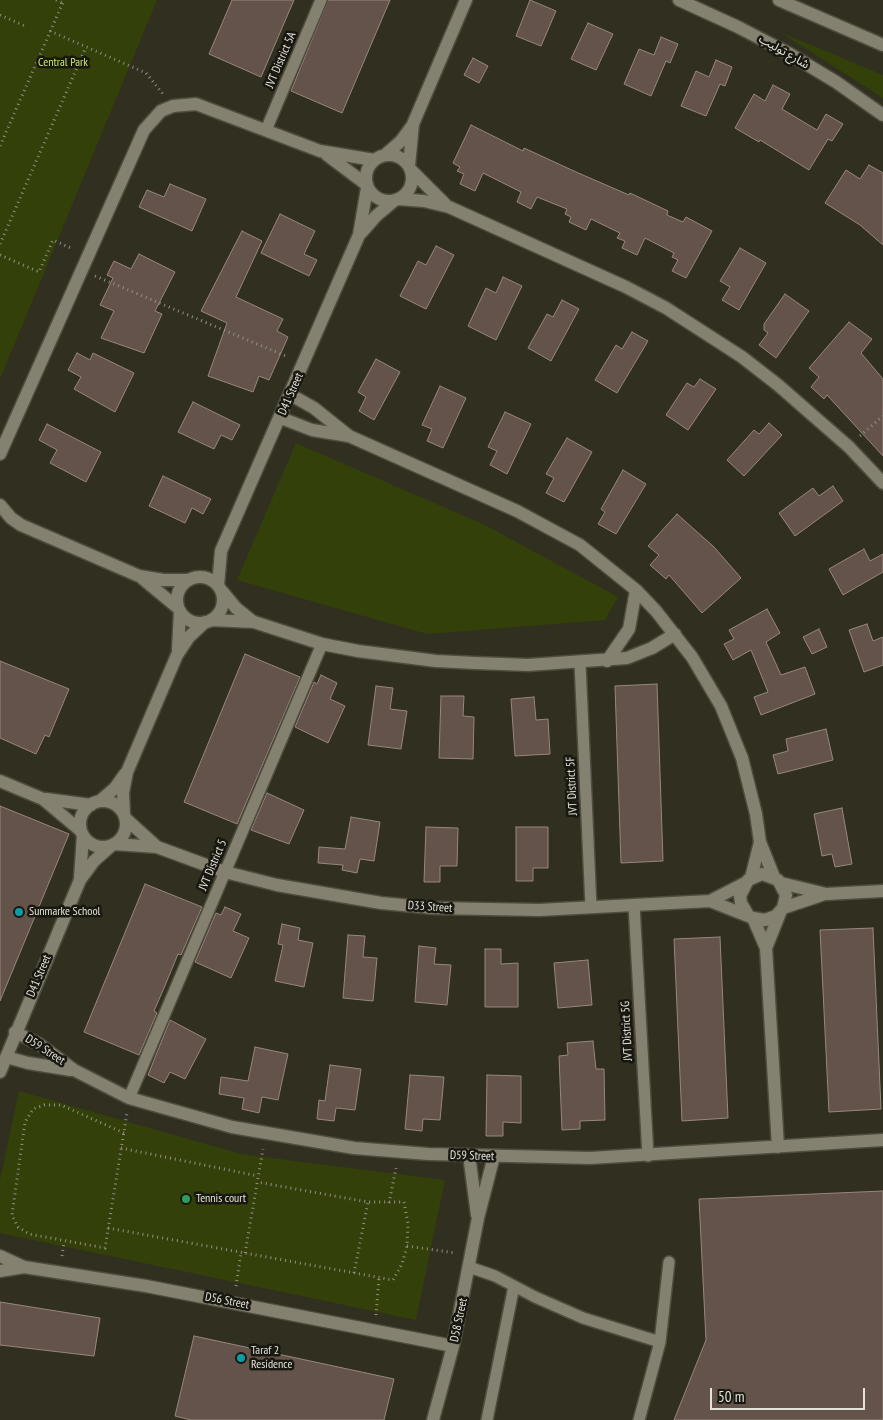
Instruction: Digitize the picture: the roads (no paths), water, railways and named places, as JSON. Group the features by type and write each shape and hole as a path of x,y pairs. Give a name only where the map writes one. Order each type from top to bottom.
{"street":[{"path":"367,187 366,174 380,157 401,140 413,124 466,0"},
{"name":"شارع توليب","path":"679,0 738,27 788,53 836,82 883,115"},
{"path":"779,0 883,45"},
{"path":"0,454 144,130 151,120 173,106 196,104 207,106 320,152 382,200 424,202 449,207 626,287 666,308 742,357 778,385 849,447 883,483"},
{"path":"397,200 410,188 413,124"},
{"path":"320,152 401,158 449,207"},
{"name":"D41 Street","path":"191,579 209,566 221,551 291,395 338,280 359,235 367,187"},
{"name":"D41 Street","path":"359,235 376,216 397,200"},
{"path":"291,395 314,408 350,436 549,527 580,545 636,590 675,634 707,681 732,732 750,786 760,842 786,895 782,910 766,948"},
{"path":"280,418 312,430 350,436"},
{"path":"0,505 11,518 21,524 139,576 163,580 207,578 220,588 236,608 254,622"},
{"name":"D41 Street","path":"220,588 221,551"},
{"path":"139,576 193,622 254,622 322,644 358,651 436,661 528,665 607,660 640,654 675,634"},
{"path":"177,655 179,610 177,602 179,590 191,579"},
{"path":"43,799 96,846 113,845 123,836 123,793 127,772 177,655 189,637 220,610 220,588"},
{"path":"607,660 629,629 636,590"},
{"path":"82,833 83,813 115,788 127,772"},
{"path":"0,781 43,799 116,805 124,816"},
{"name":"D33 Street","path":"124,816 157,847"},
{"name":"D41 Street","path":"80,880 82,833"},
{"path":"760,842 748,881 740,896 741,903 751,916 766,948 778,1147"},
{"name":"D41 Street","path":"0,1072 15,1032 80,880 94,862 113,845"},
{"name":"D33 Street","path":"113,845 157,847 225,872 329,896 390,904 486,910 710,901 751,916"},
{"path":"748,881 762,874 826,894"},
{"name":"D33 Street","path":"710,901 748,881"},
{"path":"751,916 765,920 782,910 826,894 883,891"},
{"name":"D59 Street","path":"15,1032 39,1044 74,1070 130,1098 198,1118 266,1134 354,1148 469,1156 542,1158 648,1156 883,1140"},
{"name":"D59 Street","path":"6,1057 28,1063 74,1070"},
{"name":"D58 Street","path":"469,1156 478,1218"},
{"name":"D58 Street","path":"433,1420 454,1346 478,1218 494,1156"},
{"path":"0,1256 24,1268"},
{"name":"D56 Street","path":"0,1271 24,1268 136,1284 454,1346"}],"lane":[{"name":"JVT District 5A","path":"266,130 321,0"},
{"name":"JVT District 5","path":"130,1098 322,644"},
{"name":"JVT District 5F","path":"580,663 592,907"},
{"name":"JVT District 5G","path":"634,905 648,1156"},
{"path":"471,1261 485,1272 583,1318 660,1342"},
{"path":"639,1420 660,1342 668,1262"},
{"path":"487,1420 514,1286"}],"place":[{"name":"Sunmarke School","path":"19,912"},
{"name":"Tennis court","path":"186,1199"},
{"name":"Taraf 2 Residence","path":"241,1358"}],"park label":[{"name":"Central Park","path":"63,63"}]}
